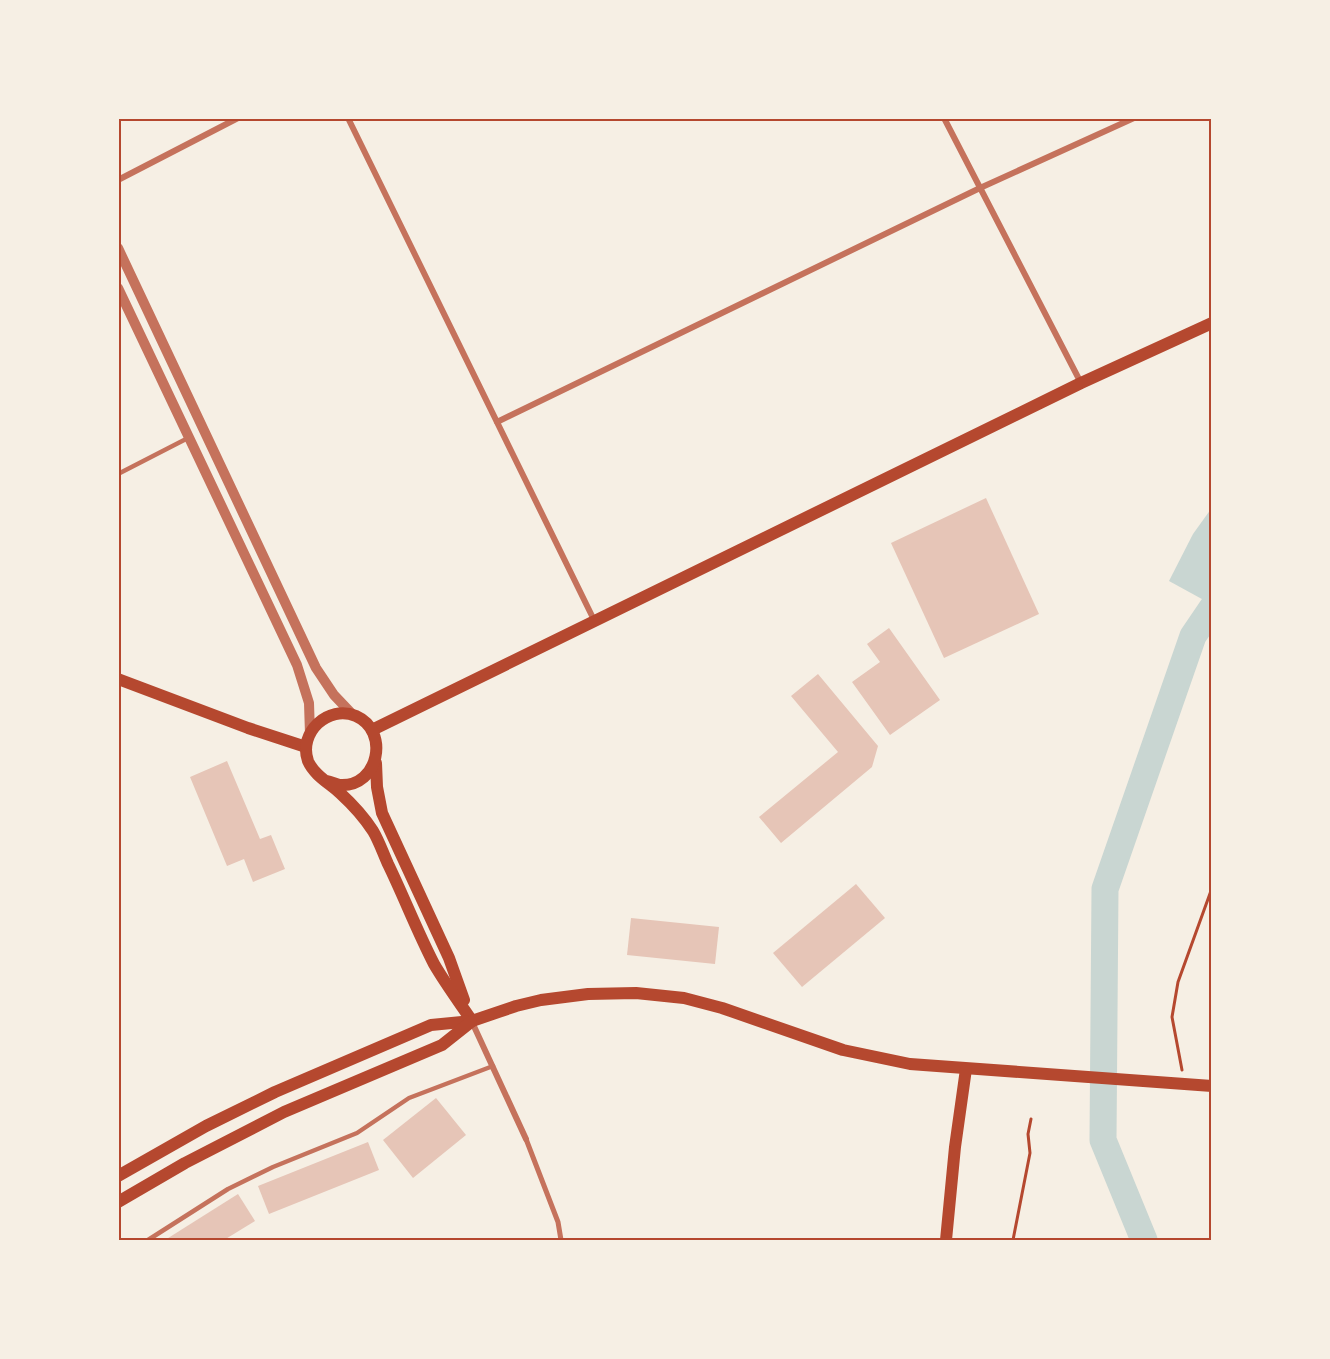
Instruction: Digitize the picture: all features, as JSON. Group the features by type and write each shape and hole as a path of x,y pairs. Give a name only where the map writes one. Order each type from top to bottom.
{"main road":[{"path":"372,730 1081,383 1212,323"},
{"path":"118,679 248,728 306,747"},
{"path":"341,713 353,715 364,720 372,730 378,744 377,787 382,813 449,958 471,1021 435,965 373,832 357,811 327,781 315,773 308,760 306,747 310,734 317,723 328,716 341,713"},
{"path":"327,781 340,785 354,783 368,774 376,760"},
{"path":"118,1176 206,1126 275,1092 431,1025 471,1021 516,1006 565,997 615,993 658,994 684,998 722,1008 863,1055 910,1064 966,1070 1212,1086"},
{"path":"118,1202 185,1163 284,1112 442,1045 471,1021"},
{"path":"946,1240 955,1147 966,1070"}],"street":[{"path":"118,180 238,118"},
{"path":"348,118 595,622"},
{"path":"944,118 1081,383"},
{"path":"497,422 980,188 1134,118"},
{"path":"118,248 316,668 334,695 353,715"},
{"path":"118,288 297,665 309,704 310,734"},
{"path":"471,1021 526,1139 558,1222 561,1240"}],"lane":[{"path":"118,474 189,438"},
{"path":"148,1240 228,1189 273,1167 357,1133 410,1098 493,1066"}],"path":[{"path":"1184,1084 1172,1017 1178,982 1212,888"},
{"path":"1013,1240 1030,1153 1028,1134 1031,1119"}],"shaded area":[{"path":"1211,509 1211,604 1169,581 1193,534"}],"building":[{"path":"986,498 1039,614 944,658 891,543"},
{"path":"889,628 940,700 890,735 852,682 880,662 867,644"},
{"path":"818,674 878,746 872,767 781,843 759,817 838,752 791,696"},
{"path":"227,761 260,839 271,835 285,869 253,882 244,859 227,866 190,777"},
{"path":"856,884 885,918 802,987 773,953"},
{"path":"631,918 719,927 715,964 627,955"},
{"path":"436,1098 466,1135 413,1178 383,1140"},
{"path":"368,1142 379,1170 269,1214 258,1186"},
{"path":"238,1194 255,1221 224,1240 165,1240"}],"waterway":[{"path":"1144,1240 1103,1140 1105,889 1193,636 1212,608"}]}
